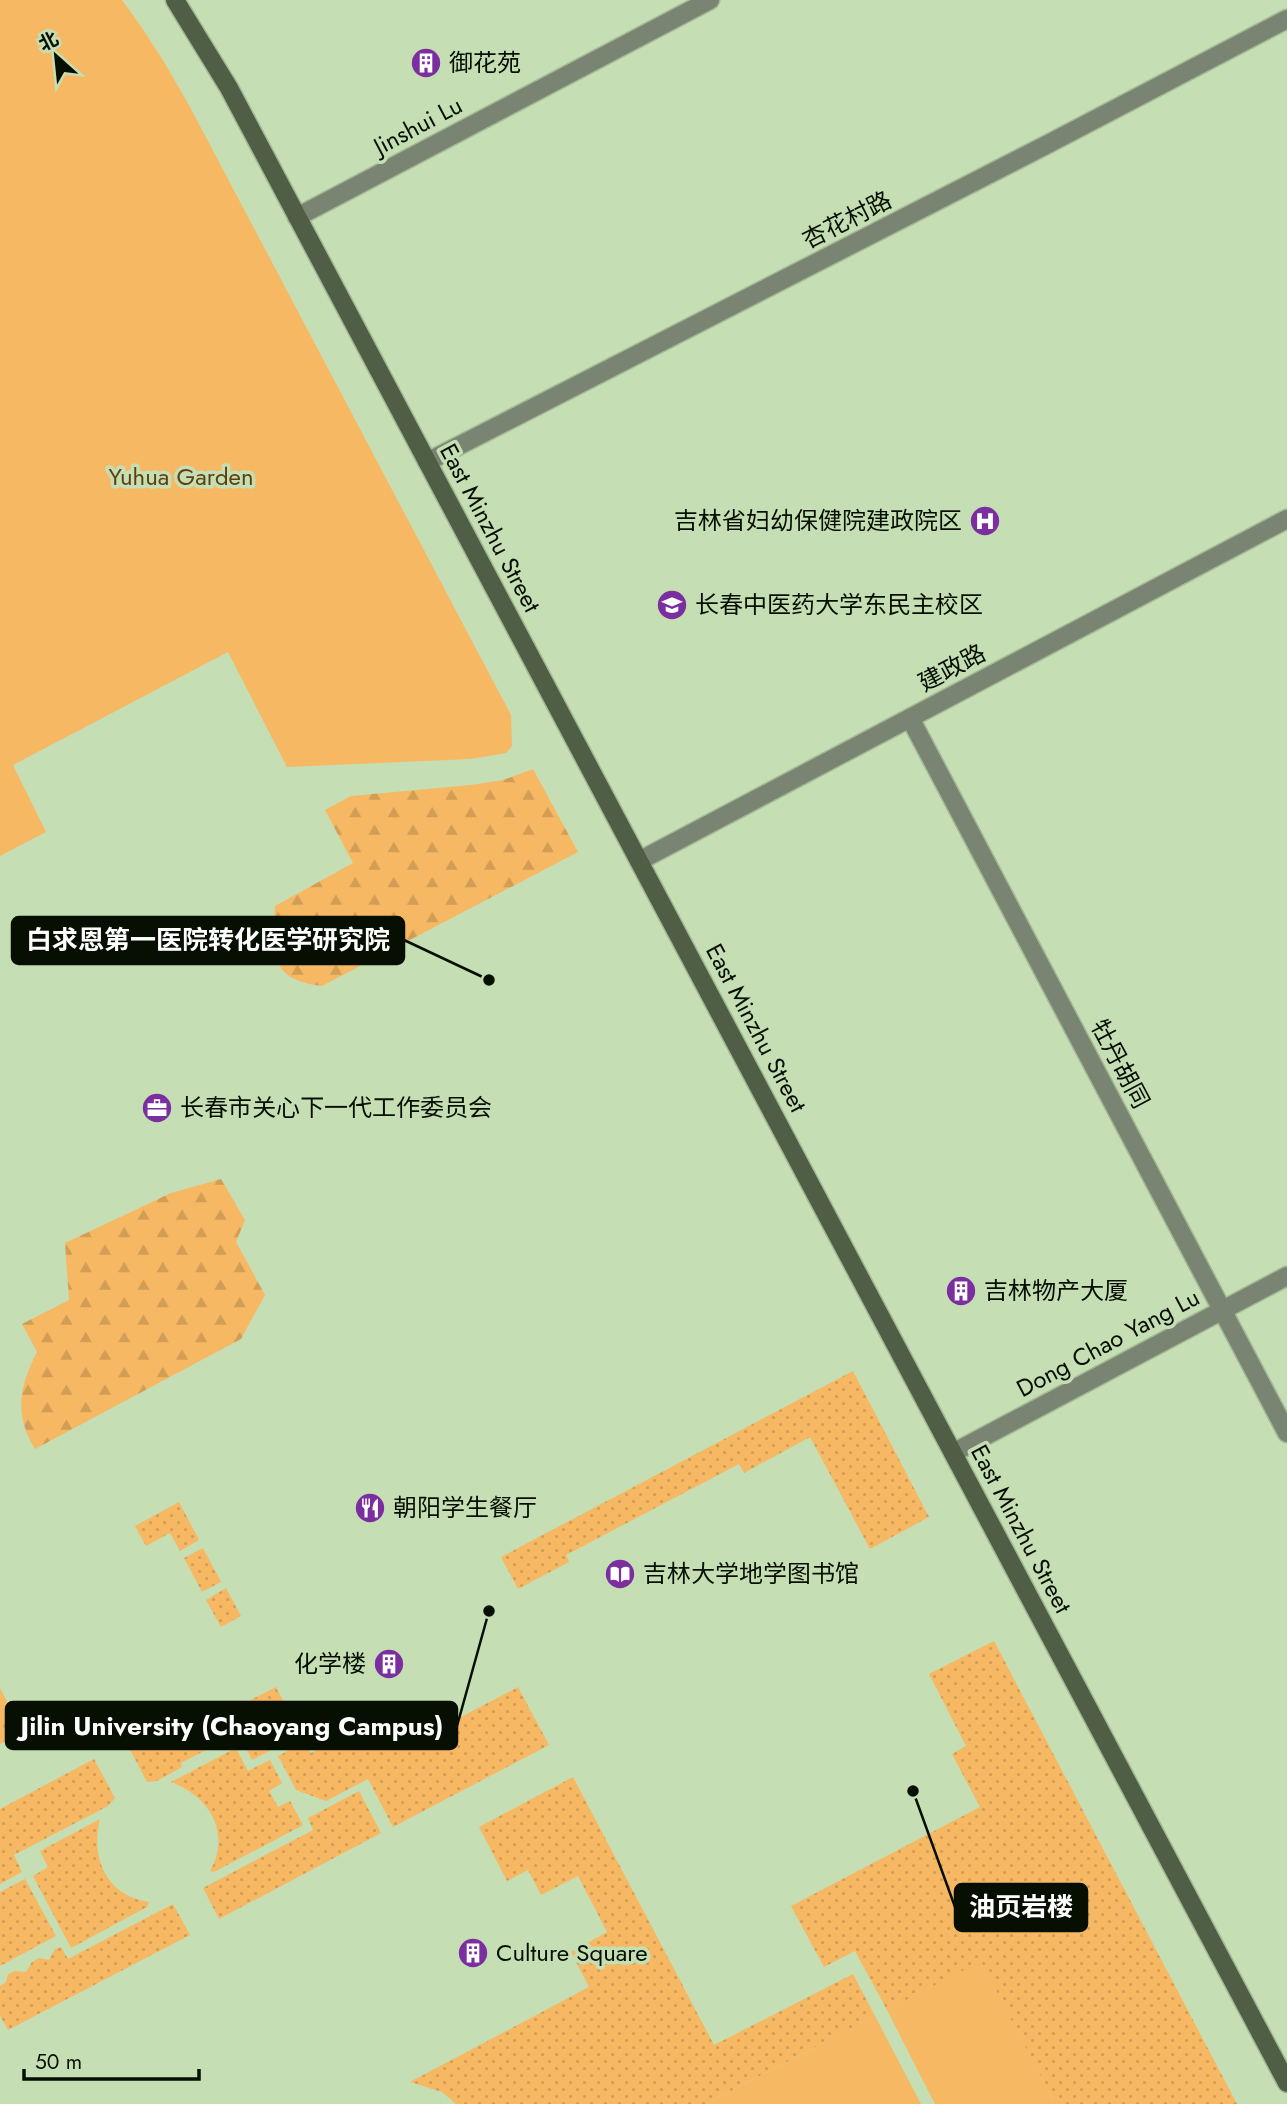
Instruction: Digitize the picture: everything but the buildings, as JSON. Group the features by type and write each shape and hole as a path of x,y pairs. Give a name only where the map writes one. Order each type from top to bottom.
{"main road":[{"name":"East Minzhu Street","path":"175,0 229,88 1286,2077"}],"street":[{"name":"Jinshui Lu","path":"298,217 710,0"},
{"name":"杏花村路","path":"427,462 1287,19"},
{"name":"建政路","path":"639,861 1287,519"},
{"name":"牡丹胡同","path":"910,718 1287,1433"},
{"name":"Dong Chao Yang Lu","path":"953,1453 1287,1276"}],"green space":[{"name":"Yuhua Garden","path":"0,0 122,0 141,26 191,109 511,715 512,746 506,753 471,759 287,767 228,652 13,765 46,832 0,856"},
{"path":"533,769 578,852 322,986 304,983 282,970 274,949 275,906 353,863 325,810 351,796 471,785 503,780"},
{"path":"221,1179 245,1220 236,1242 265,1295 241,1339 35,1449 24,1424 21,1401 26,1377 37,1352 22,1324 69,1300 65,1243 171,1193"},
{"path":"853,1371 929,1517 870,1549 810,1437 744,1473 739,1464 566,1555 569,1562 518,1589 501,1557"},
{"path":"179,1502 199,1540 180,1551 170,1533 146,1546 135,1526"},
{"path":"203,1548 221,1582 202,1592 184,1558"},
{"path":"226,1588 241,1616 221,1627 206,1600"},
{"path":"994,1641 1237,2104 1055,2104 981,1962 887,2010 855,1951 824,1967 791,1906 980,1807 952,1754 966,1746 929,1674"},
{"path":"276,1687 301,1734 252,1760 244,1744 248,1741 240,1726 216,1739 217,1744 181,1763 182,1767 157,1781 147,1782 126,1742 155,1726 241,1705"},
{"path":"518,1687 549,1745 393,1827 368,1779 326,1801 296,1790 278,1756 304,1742 311,1753 380,1716 398,1750"},
{"path":"0,1688 23,1732 0,1744"},
{"path":"236,1748 248,1771 270,1760 282,1783 269,1791 278,1807 290,1801 303,1825 214,1872 210,1871 219,1843 213,1817 196,1796 171,1782"},
{"path":"94,1759 115,1798 108,1806 14,1855 22,1872 0,1884 0,1809"},
{"path":"573,1777 714,2045 853,1974 875,2016 706,2104 456,2104 442,2092 410,2082 589,1987 571,1952 607,1932 578,1876 541,1895 528,1870 507,1881 479,1827"},
{"path":"359,1791 381,1833 219,1919 203,1888 313,1830 308,1818"},
{"path":"100,1819 97,1847 105,1872 122,1892 149,1902 147,1907 71,1948 33,1876 48,1867 40,1851"},
{"path":"25,1879 56,1936 0,1966 0,1892"},
{"path":"173,1904 190,1935 8,2030 0,2016 0,1986 6,1982 8,1974 15,1971 26,1972 32,1962 39,1958 49,1960 55,1949 61,1947 68,1959"},
{"path":"981,1961 1055,2104 935,2104 887,2010"},
{"path":"875,2016 921,2104 706,2104"}],"place":[{"name":"御花苑","path":"426,63"},
{"name":"吉林省妇幼保健院建政院区","path":"985,521"},
{"name":"长春中医药大学东民主校区","path":"672,605"},
{"name":"白求恩第一医院转化医学研究院","path":"489,980"},
{"name":"长春市关心下一代工作委员会","path":"157,1108"},
{"name":"吉林物产大厦","path":"961,1291"},
{"name":"朝阳学生餐厅","path":"370,1508"},
{"name":"吉林大学地学图书馆","path":"620,1574"},
{"name":"Jilin University (Chaoyang Campus)","path":"489,1611"},
{"name":"化学楼","path":"389,1664"},
{"name":"油页岩楼","path":"913,1791"},
{"name":"Culture Square","path":"473,1953"}]}
